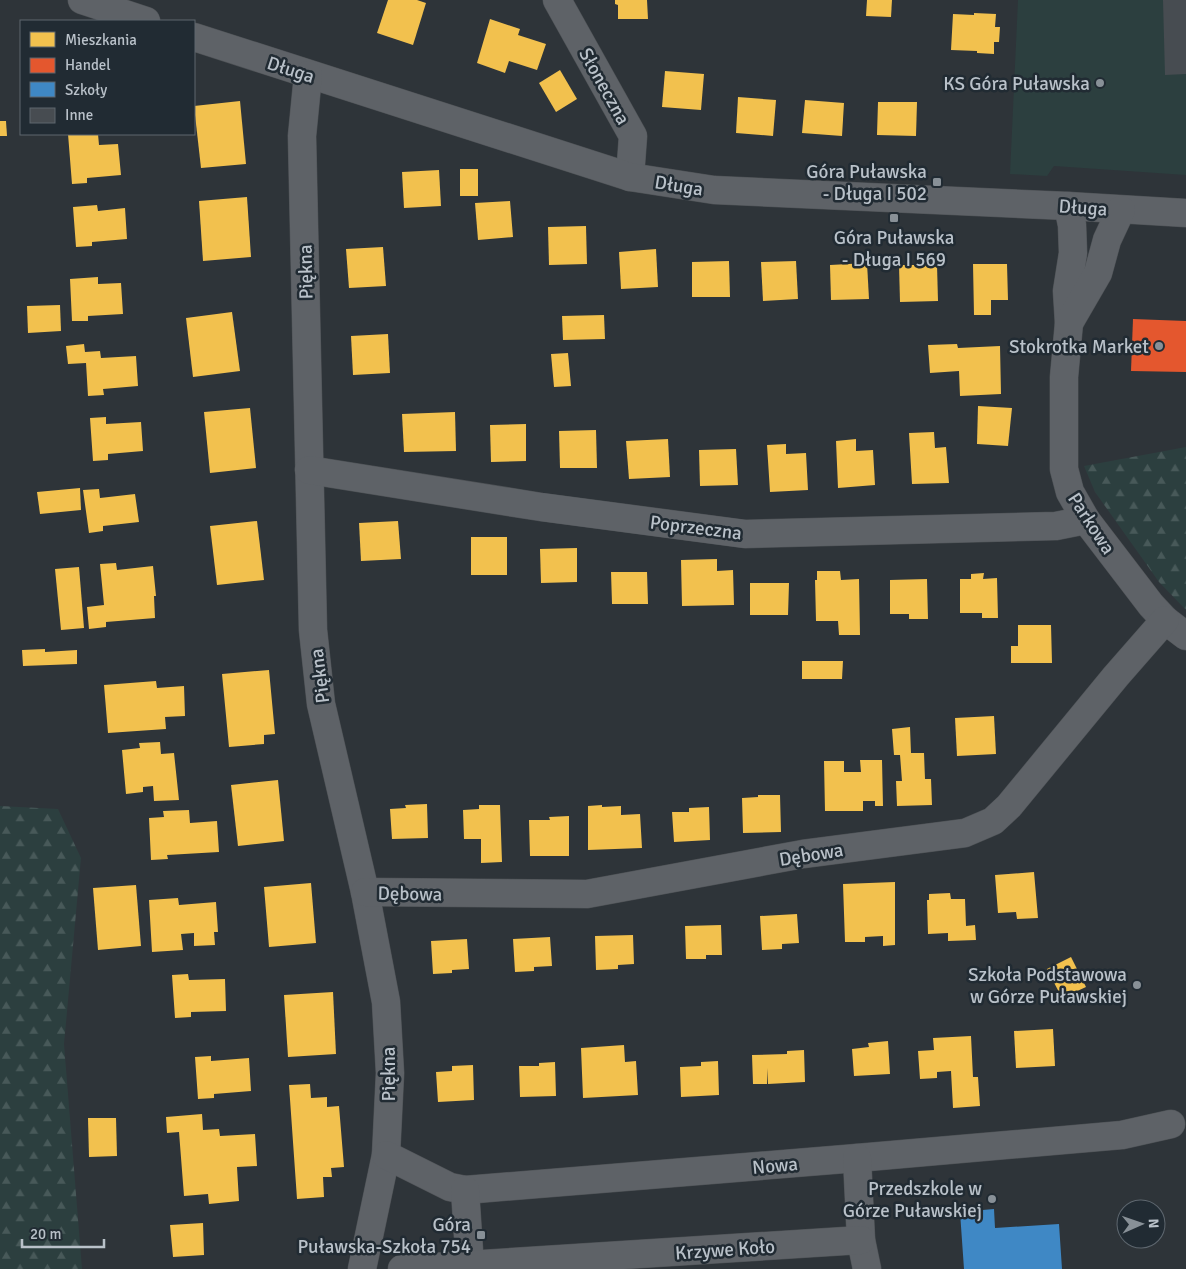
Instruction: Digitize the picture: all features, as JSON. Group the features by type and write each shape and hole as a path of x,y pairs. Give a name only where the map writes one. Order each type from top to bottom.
{"street":[{"path":"82,0 143,20"},
{"name":"Słoneczna","path":"557,0 633,136 630,177"},
{"name":"Długa","path":"195,37 630,177 714,190 1186,213"},
{"name":"Piękna","path":"308,75 302,136 313,630 321,704 365,892 386,1002 390,1073 386,1155 362,1269"},
{"name":"Parkowa","path":"1068,206 1073,234 1073,253 1067,291 1069,323 1064,377 1064,469 1070,492 1086,520 1151,605 1176,628"},
{"name":"Parkowa","path":"1069,323 1098,273 1107,240 1121,210"},
{"name":"Poprzeczna","path":"309,470 541,507 745,534 1056,526 1086,520"},
{"name":"Dębowa","path":"365,892 587,894 803,854 965,833 993,821 1009,806 1116,676 1176,628"},
{"name":"Nowa","path":"386,1155 450,1187 465,1190 1122,1135 1171,1124"},
{"path":"857,1158 861,1240 867,1269"},
{"path":"465,1190 470,1266"},
{"name":"Krzywe Koło","path":"402,1269 861,1240"}],"green space":[{"name":"KS Góra Puławska","path":"1018,0 1186,0 1186,175 1054,166 1047,176 1010,174"},
{"path":"1186,447 1186,610 1159,582 1095,492 1084,466"},
{"path":"0,806 58,809 81,858 64,1044 82,1269 0,1269"}],"building: Mieszkania":[{"path":"388,0 417,0 426,3 413,45 377,33"},
{"path":"615,0 647,0 648,19 618,19 618,5 615,4"},
{"path":"867,0 892,0 891,17 866,16"},
{"path":"974,13 996,14 995,27 1000,27 999,42 994,42 994,54 951,50 953,14 974,15"},
{"path":"490,19 520,29 518,35 546,44 537,70 509,61 505,73 477,63"},
{"path":"560,70 577,99 556,112 539,83"},
{"path":"665,71 704,74 701,110 662,107"},
{"path":"738,97 776,100 773,136 736,133"},
{"path":"805,100 844,103 842,136 802,133"},
{"path":"240,101 246,164 201,168 195,106"},
{"path":"878,102 917,102 916,136 877,135"},
{"path":"0,121 6,121 7,136 0,136"},
{"path":"68,135 98,135 99,145 118,144 121,175 87,178 87,183 72,184"},
{"path":"460,169 478,169 478,196 460,196"},
{"path":"439,170 441,206 404,208 402,172"},
{"path":"247,197 251,257 203,261 199,201"},
{"path":"510,201 513,237 478,240 475,203"},
{"path":"97,205 98,211 125,208 127,239 92,242 92,246 76,247 73,207"},
{"path":"586,226 587,264 549,265 548,227"},
{"path":"383,247 386,286 349,288 346,249"},
{"path":"656,249 658,287 621,289 619,252"},
{"path":"729,261 730,297 692,297 692,262"},
{"path":"796,261 798,299 763,301 761,262"},
{"path":"867,263 869,299 831,300 830,265"},
{"path":"973,264 1007,264 1008,300 991,300 991,315 974,315"},
{"path":"899,265 937,265 938,301 900,302"},
{"path":"98,277 98,284 121,283 123,314 88,316 88,321 72,321 70,279"},
{"path":"60,305 61,331 28,333 27,306"},
{"path":"232,312 240,371 193,377 186,318"},
{"path":"604,315 605,339 563,340 562,316"},
{"path":"388,334 390,373 353,375 351,336"},
{"path":"84,344 85,352 100,351 101,358 136,356 138,386 103,389 104,395 88,396 86,363 68,364 66,346"},
{"path":"957,344 958,348 1000,346 1001,394 960,396 959,371 930,373 928,345"},
{"path":"568,353 571,386 554,387 551,354"},
{"path":"978,406 1012,408 1008,446 977,444"},
{"path":"250,408 256,468 210,473 204,412"},
{"path":"455,412 456,451 404,452 402,414"},
{"path":"106,417 106,424 141,422 143,451 108,454 108,460 93,461 90,418"},
{"path":"526,424 526,461 491,462 490,425"},
{"path":"596,430 597,468 560,468 559,431"},
{"path":"934,432 935,448 946,447 949,483 912,484 909,433"},
{"path":"668,439 670,477 629,479 626,441"},
{"path":"856,439 856,451 873,450 875,485 838,488 836,441"},
{"path":"786,444 786,454 806,453 808,490 770,492 767,445"},
{"path":"736,449 738,485 700,486 699,450"},
{"path":"80,488 81,510 40,514 37,492"},
{"path":"99,489 100,498 135,494 139,522 103,526 103,531 89,533 83,490"},
{"path":"257,521 264,580 217,585 210,526"},
{"path":"398,521 401,559 361,561 359,523"},
{"path":"471,537 507,537 507,575 471,575"},
{"path":"577,548 577,582 541,583 540,549"},
{"path":"717,559 717,571 733,570 734,605 682,606 681,560"},
{"path":"116,563 117,570 153,566 156,596 154,596 155,618 106,622 106,627 89,629 87,607 104,605 100,564"},
{"path":"79,567 84,628 61,630 55,569"},
{"path":"817,571 840,571 841,580 859,579 860,635 839,635 838,621 816,621 815,580 817,580"},
{"path":"611,572 647,572 648,604 612,604"},
{"path":"984,573 983,579 997,578 998,618 982,618 982,613 960,613 960,579 971,579 971,574"},
{"path":"927,579 928,619 909,619 909,614 890,614 890,580"},
{"path":"750,583 789,583 788,615 750,615"},
{"path":"1018,625 1051,625 1052,663 1011,663 1011,646 1018,646"},
{"path":"45,649 45,652 77,650 77,664 23,666 22,650"},
{"path":"802,661 843,661 842,679 802,679"},
{"path":"269,670 275,734 264,735 264,744 229,747 222,674"},
{"path":"156,681 157,688 184,686 185,716 165,717 166,729 108,733 104,685"},
{"path":"994,716 996,754 957,756 955,718"},
{"path":"910,727 911,753 924,753 925,779 931,779 932,805 897,806 896,781 902,781 900,755 894,755 892,729"},
{"path":"160,742 161,754 174,753 179,800 154,801 153,786 143,787 143,792 126,794 122,750 140,748 139,743"},
{"path":"860,760 882,760 883,806 875,806 875,801 863,801 863,811 825,811 824,761 844,761 844,772 861,772"},
{"path":"278,780 284,841 238,846 231,785"},
{"path":"758,795 780,795 781,832 743,833 742,798 758,797"},
{"path":"427,804 428,838 392,839 390,809 406,808 405,805"},
{"path":"479,805 500,805 502,862 481,863 481,839 464,839 463,810 479,809"},
{"path":"602,805 602,807 621,806 621,815 640,814 642,848 588,850 588,806"},
{"path":"709,807 710,840 674,842 672,812 689,812 689,808"},
{"path":"189,810 190,823 217,821 219,852 167,855 168,859 151,860 149,818 164,817 163,811"},
{"path":"569,816 569,856 530,856 529,820 550,820 549,817"},
{"path":"1034,872 1038,918 1017,919 1016,912 998,913 995,875"},
{"path":"895,882 895,945 883,946 883,936 865,937 865,942 845,942 843,884"},
{"path":"311,883 316,943 269,947 264,887"},
{"path":"136,885 141,946 98,950 93,888"},
{"path":"950,893 951,899 965,899 966,926 975,925 976,940 948,941 948,933 928,934 927,900 929,900 929,894"},
{"path":"178,898 179,905 216,902 218,932 214,932 215,945 194,946 194,933 181,934 183,950 152,952 149,900"},
{"path":"797,914 799,943 782,944 782,949 762,950 760,916"},
{"path":"721,925 722,955 706,955 706,959 686,959 685,926"},
{"path":"633,935 634,964 618,965 618,969 596,970 595,936"},
{"path":"550,937 552,966 534,967 534,971 515,972 513,939"},
{"path":"467,939 469,969 452,970 452,973 433,974 431,941"},
{"path":"1071,957 1086,987 1062,998 1047,969"},
{"path":"188,974 189,980 225,979 226,1011 191,1012 191,1017 175,1018 172,975"},
{"path":"333,992 336,1054 288,1057 284,995"},
{"path":"1053,1029 1055,1066 1016,1068 1014,1031"},
{"path":"971,1036 973,1077 978,1077 980,1106 953,1108 951,1071 937,1072 937,1078 920,1079 918,1051 934,1050 933,1038"},
{"path":"888,1041 890,1074 854,1076 852,1049 869,1047 868,1043"},
{"path":"624,1045 625,1062 636,1061 638,1095 583,1098 581,1048"},
{"path":"804,1050 805,1082 768,1084 767,1068 767,1084 753,1084 752,1055 787,1054 787,1051"},
{"path":"211,1056 211,1061 249,1058 251,1091 214,1094 214,1098 198,1099 195,1057"},
{"path":"718,1061 719,1095 681,1097 680,1067 701,1066 701,1062"},
{"path":"555,1062 556,1096 520,1097 519,1066 539,1066 539,1063"},
{"path":"473,1065 474,1100 438,1102 436,1072 452,1071 452,1066"},
{"path":"310,1084 311,1098 327,1097 327,1107 339,1106 344,1167 331,1168 332,1177 323,1177 324,1197 297,1199 289,1085"},
{"path":"202,1114 203,1130 219,1129 220,1136 255,1134 257,1166 237,1167 239,1201 209,1204 208,1194 184,1196 179,1132 167,1133 166,1117"},
{"path":"88,1118 116,1118 117,1156 89,1157"},
{"path":"203,1223 204,1255 173,1257 170,1225"}],"building: Handel":[{"name":"Stokrotka Market","path":"1133,319 1186,321 1186,372 1131,371"}],"building: Szkoły":[{"path":"994,1209 995,1228 1059,1224 1062,1269 964,1269 960,1212"}],"building: Inne":[{"path":"1163,0 1186,0 1186,74 1165,75"}],"place":[{"name":"KS Góra Puławska","path":"1100,83"},
{"name":"Góra Puławska - Długa I 502","path":"937,182"},
{"name":"Góra Puławska - Długa I 569","path":"894,218"},
{"name":"Stokrotka Market","path":"1159,346"},
{"name":"Szkoła Podstawowa w Górze Puławskiej","path":"1137,985"},
{"name":"Przedszkole w Górze Puławskiej","path":"992,1199"},
{"name":"Góra Puławska-Szkoła 754","path":"481,1235"}]}
